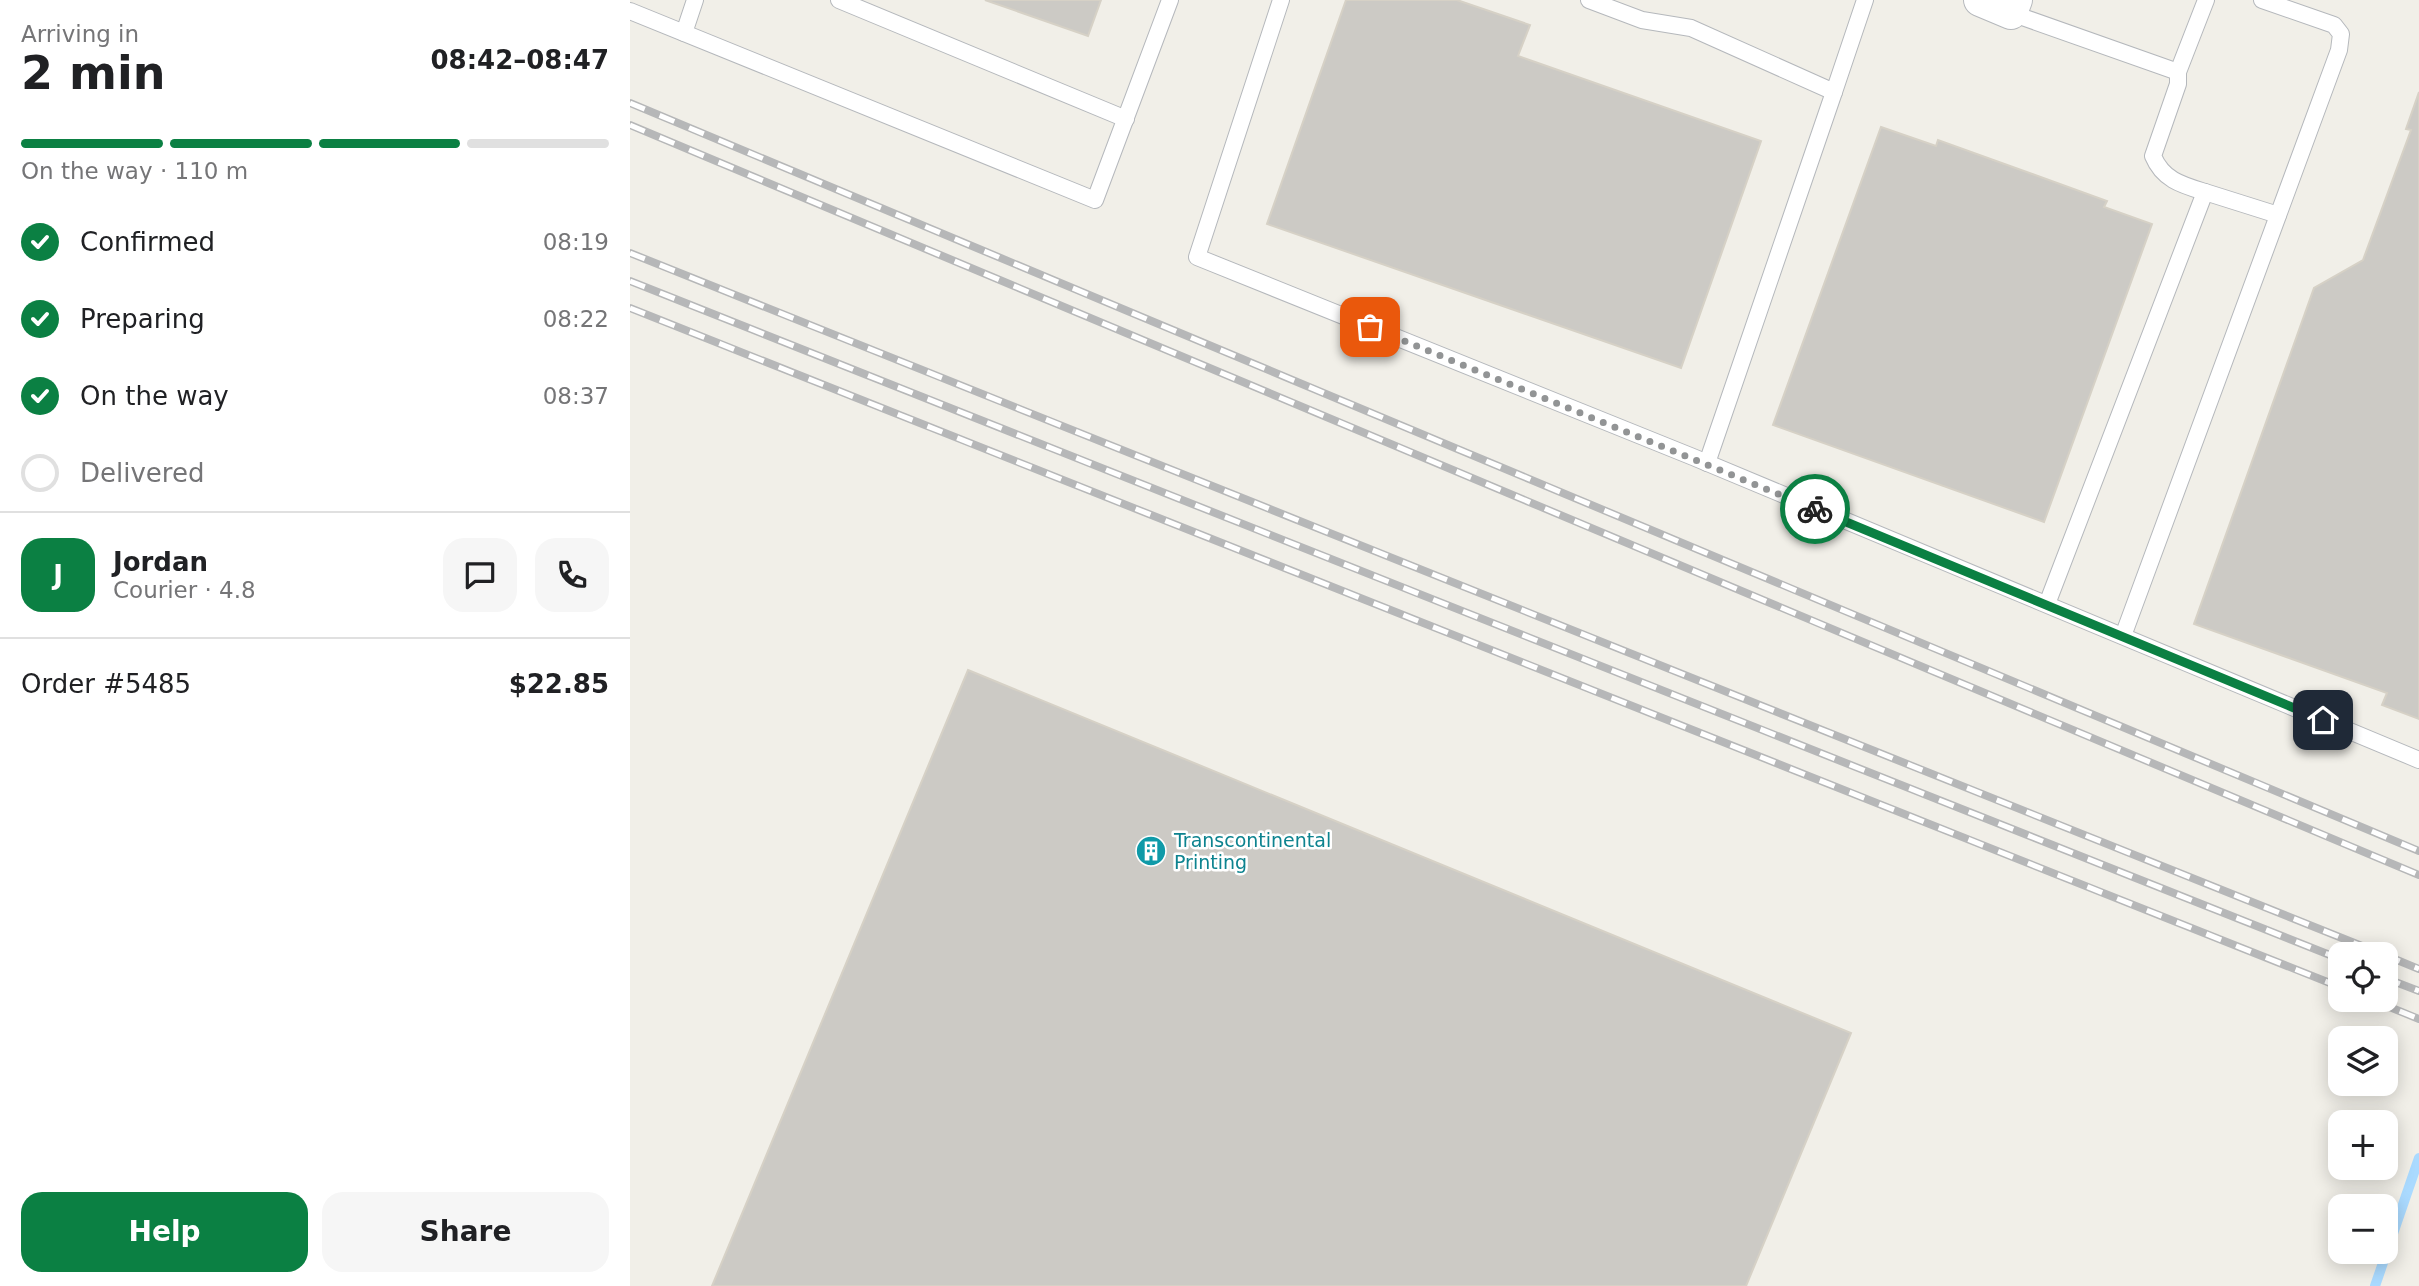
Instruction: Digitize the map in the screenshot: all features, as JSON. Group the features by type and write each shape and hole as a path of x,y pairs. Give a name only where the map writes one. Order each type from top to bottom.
{"street":[{"path":"1980,0 2013,6"}],"lane":[{"path":"684,33 695,0"},
{"path":"839,0 1126,119"},
{"path":"630,11 1095,200 1170,0"},
{"path":"1281,0 1196,257 1707,463 2419,760"},
{"path":"1589,0 1642,20 1691,28 1834,92"},
{"path":"1707,463 1865,0"},
{"path":"2206,0 2178,72 2178,84 2153,156 2158,167 2176,184 2278,215"},
{"path":"2123,636 2339,50 2341,34 2334,24 2262,0"},
{"path":"2013,6 2178,72"},
{"path":"2047,604 2205,192"}],"building":[{"path":"985,0 1101,0 1088,36"},
{"path":"1346,0 1457,0 1530,25 1518,56 1761,141 1681,368 1267,224"},
{"path":"2419,92 2419,719 2382,705 2387,693 2194,624 2314,288 2363,260 2411,130 2406,129"},
{"path":"1881,127 1936,146 1938,140 2107,201 2104,207 2152,224 2044,522 1773,425"},
{"name":"Transcontinental Printing","path":"968,670 1851,1033 1746,1286 712,1286"}],"waterway":[{"path":"2375,1286 2419,1158"}],"railway":[{"path":"630,103 2419,851"},
{"path":"630,125 2419,875"},
{"path":"630,253 2352,942"},
{"path":"630,281 2328,954"},
{"path":"630,308 2328,982"},
{"path":"2398,960 2419,969"},
{"path":"2398,983 2419,991"},
{"path":"2398,1010 2419,1019"}],"way so far":[{"path":"1370,327 1815,509"}],"place":[{"name":"Transcontinental Printing","path":"1151,851"}],"route":[{"path":"1815,509 2323,720"}]}
